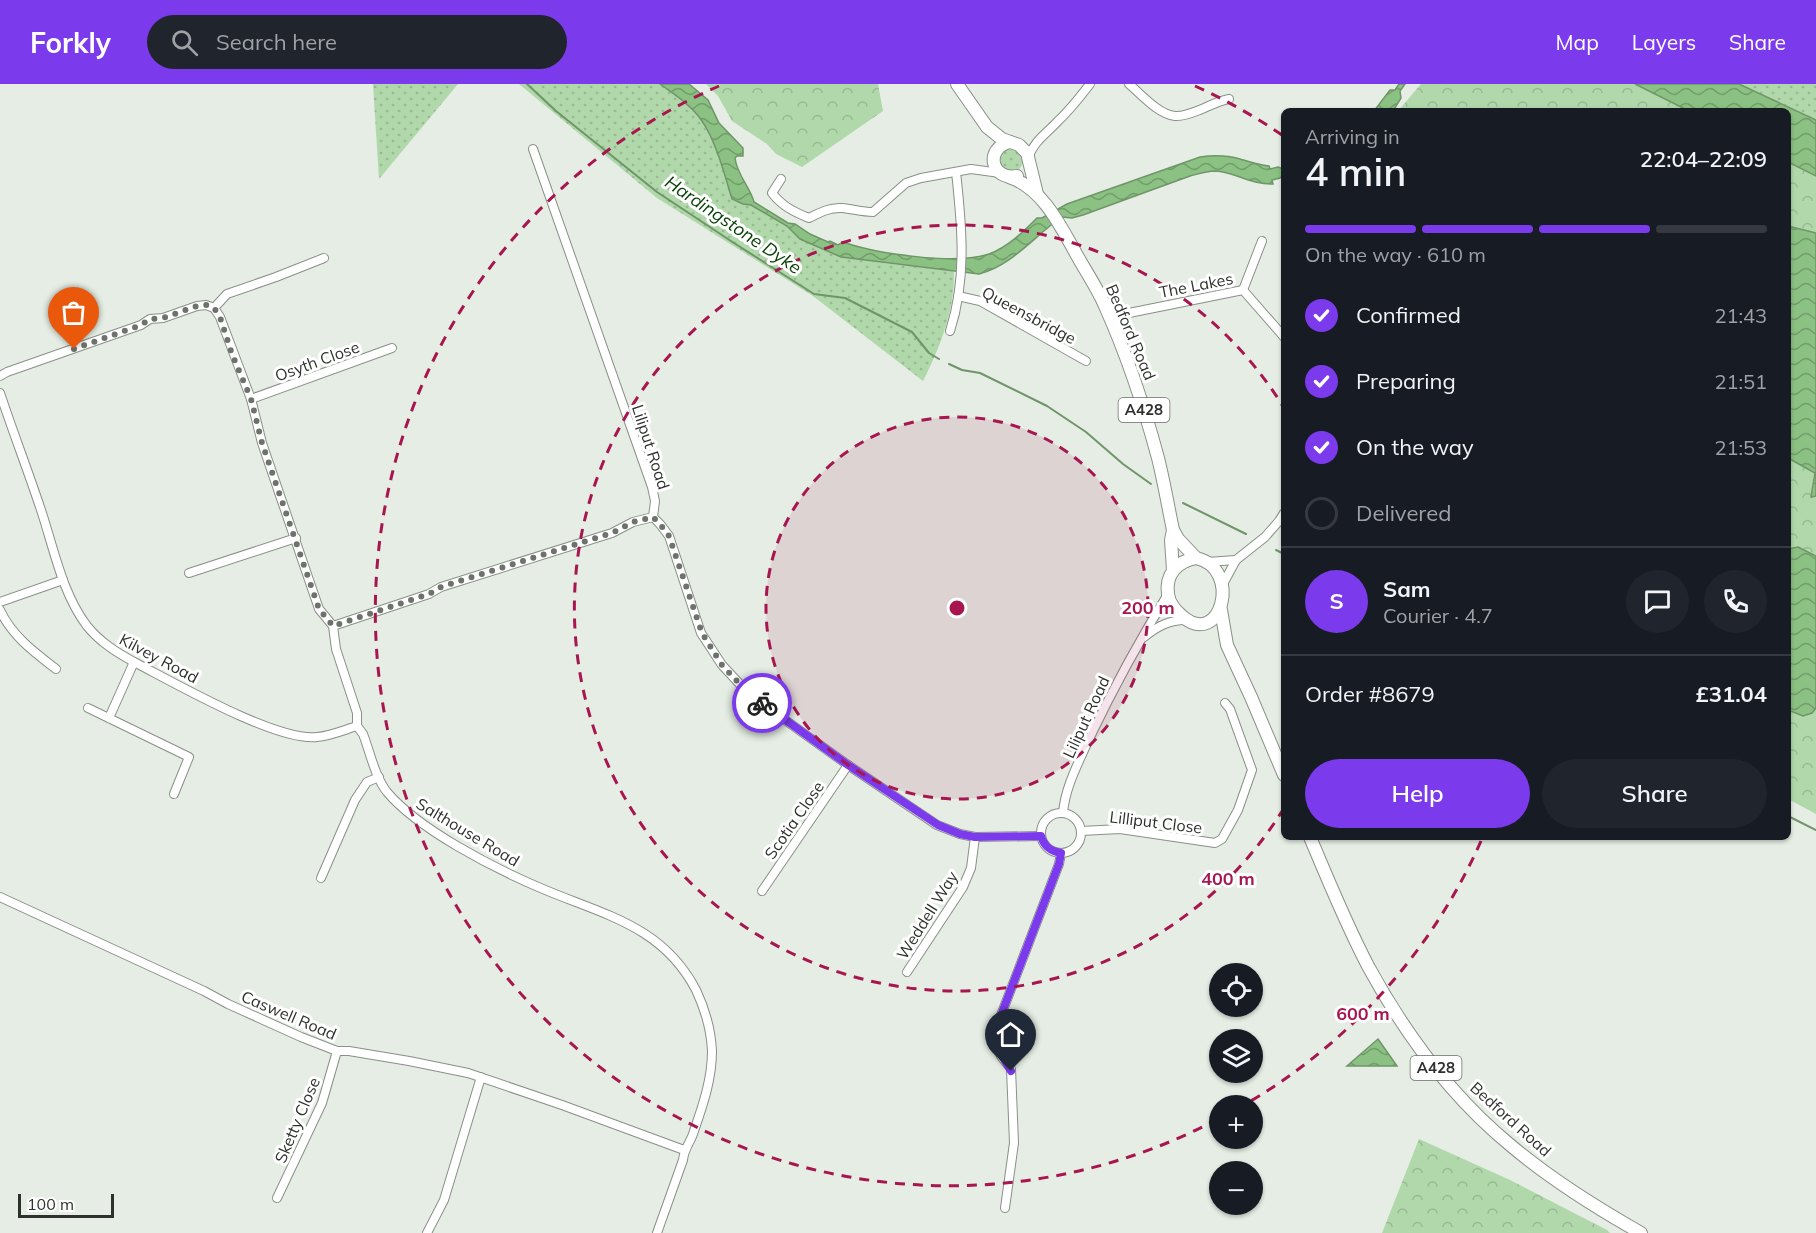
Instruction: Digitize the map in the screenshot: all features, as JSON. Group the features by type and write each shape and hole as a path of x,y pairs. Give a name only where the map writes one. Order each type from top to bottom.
{"highway":[{"path":"957,84 987,127 1002,139 1024,148 1028,160 1024,171 1014,177 1005,175 995,166 987,127"},
{"path":"994,155 1000,146 1012,142"},
{"name":"Bedford Road","path":"1028,160 1037,194"},
{"name":"Bedford Road","path":"1005,175 1021,182 1037,194 1064,233 1105,305 1132,374 1158,460 1173,530 1178,539 1201,560"},
{"name":"Bedford Road","path":"1173,530 1171,540 1173,570"},
{"path":"1227,645 1216,633 1200,624 1186,620 1174,608 1168,594 1168,586 1173,570 1186,560 1201,560 1220,577 1223,584 1221,610 1227,645 1281,768"},
{"path":"1200,624 1212,620 1221,610"},
{"name":"Bedford Road","path":"1311,840 1368,966 1396,1012 1468,1106 1507,1143 1550,1176 1641,1233"}],"street":[{"path":"1028,160 1033,146 1041,136 1059,121 1090,84"},
{"path":"1129,84 1155,107 1176,116 1228,99"},
{"path":"1012,142 1029,141 1041,136"},
{"name":"Liliput Road","path":"533,149 652,488 655,501 653,517"},
{"path":"974,169 994,155"},
{"path":"781,179 772,194 779,202 809,218 832,209 843,208 873,212 906,183 921,178 974,169 1005,175"},
{"name":"Queensbridge","path":"950,331 961,284 962,253 956,172"},
{"path":"1243,290 1262,241"},
{"path":"0,376 141,325 150,319 163,318 197,306 206,305 214,308 227,294 324,258"},
{"name":"The Lakes","path":"1128,313 1243,290 1281,334"},
{"name":"Queensbridge","path":"958,296 980,301 1086,361"},
{"name":"Salthouse Road","path":"214,308 220,317 232,354 251,399 262,443 319,609 333,626 336,649 357,713 357,726 363,734 386,790 407,812 478,857 534,885 625,922 664,947 691,981 700,998 707,1017 712,1050 711,1069 706,1095 694,1133 684,1150 683,1160 657,1233"},
{"name":"Osyth Close","path":"251,399 392,348"},
{"name":"Kilvey Road","path":"0,393 63,580 87,626 106,645 134,662 267,727 301,737 317,737 357,726"},
{"path":"333,626 429,594 441,587 612,533 633,522 653,517 669,536 702,633 722,665 749,694 848,765 938,825 975,837 1041,836"},
{"path":"1223,584 1236,560 1265,537 1281,518"},
{"path":"189,573 296,538"},
{"path":"1201,560 1236,560"},
{"path":"0,603 63,580"},
{"name":"Liliput Road","path":"1063,813 1067,793 1082,754 1118,681 1168,594"},
{"path":"0,610 7,625 30,649 56,669"},
{"path":"1143,637 1168,622 1186,620"},
{"path":"109,718 134,662"},
{"name":"Lilliput Close","path":"1081,831 1120,829 1215,843 1222,839 1238,810 1252,770 1233,716 1225,704"},
{"path":"88,708 189,757 174,794"},
{"name":"Scotia Close","path":"762,891 848,765"},
{"path":"321,878 355,800 367,782 379,777"},
{"path":"1057,813 1063,813 1075,818 1081,831 1080,841 1076,846 1061,853 1046,846 1041,836 1043,824 1047,819 1057,813"},
{"name":"Weddell Way","path":"907,972 963,887 972,868 975,837"},
{"path":"1005,1208 1014,1143 1012,1082 1011,1070 994,1042 998,1023 1059,864 1061,853"},
{"name":"Caswell Road","path":"0,897 228,1004 338,1051 409,1061 481,1077 684,1150"},
{"name":"Sketty Close","path":"277,1198 322,1103 338,1051"},
{"path":"427,1233 444,1200 481,1077"}],"green space":[{"path":"373,84 458,84 379,179"},
{"path":"519,84 660,84 685,103 701,120 716,149 732,199 751,205 787,226 800,239 841,257 954,272 949,314 923,381 813,296 657,198"},
{"path":"706,84 878,84 883,111 802,167 776,154 767,144 732,121 718,96"},
{"path":"1421,84 1635,84 1683,108 1401,108"},
{"path":"1739,84 1816,84 1816,120"},
{"path":"1011,148 1020,151 1023,160 1020,169 1011,172 1002,169 999,160 1002,151"},
{"path":"1791,164 1816,176 1816,814 1791,801"},
{"path":"1419,1139 1510,1180 1610,1233 1382,1233"}],"water":[{"path":"660,84 689,84 708,100 719,123 743,148 743,156 735,158 736,164 754,202 788,223 795,224 828,242 838,245 843,242 916,257 957,258 989,254 1021,234 1037,218 1042,218 1067,204 1200,157 1220,156 1269,166 1270,169 1278,167 1281,168 1281,177 1272,180 1273,184 1265,184 1222,172 1206,172 1083,215 1072,218 1062,217 1013,257 979,274 841,257 800,239 787,226 751,205 732,199 716,149 707,130 698,115"},
{"path":"1399,84 1405,84 1400,91 1401,98 1395,108 1376,108 1390,90 1395,90"},
{"path":"1635,84 1739,84 1790,108 1683,108"},
{"path":"1791,108 1816,120 1816,176 1791,164"},
{"path":"1791,227 1816,233 1816,496 1811,497 1815,473 1791,460"},
{"path":"1798,547 1816,556 1816,708 1812,713 1803,716 1791,711 1791,548"},
{"path":"1378,1039 1397,1066 1347,1066"}],"waterway":[{"name":"Hardingstone Dyke","path":"527,84 556,111 657,192 814,294 845,298 912,332 929,353 939,359"},
{"name":"Hardingstone Dyke","path":"949,364 962,370 980,373 1047,406 1086,432 1123,464 1151,484"},
{"name":"Hardingstone Dyke","path":"1183,503 1246,534"},
{"name":"Hardingstone Dyke","path":"1276,550 1281,552"},
{"name":"Hardingstone Dyke","path":"1791,818 1816,830"}],"way so far":[{"path":"74,349 141,325 150,319 163,318 197,306 206,305 214,308 220,317 232,354 251,399 262,443 319,609 333,626 429,594 441,587 519,564 612,533 633,522 653,517 669,536 702,633 722,665 749,694 762,703"}],"route":[{"path":"762,703 918,814 938,825 975,837 1041,836 1046,846 1061,853 1059,864 998,1023 994,1042 1011,1071"}]}
